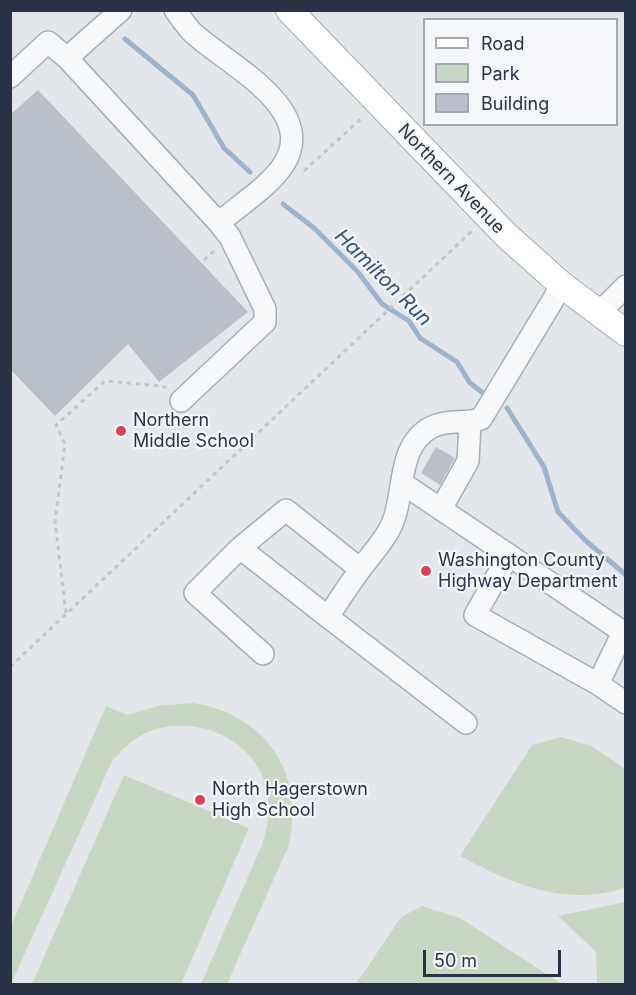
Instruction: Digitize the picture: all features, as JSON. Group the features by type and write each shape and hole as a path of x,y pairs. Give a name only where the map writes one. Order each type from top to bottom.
{"main road":[{"name":"Northern Avenue","path":"290,10 464,195 562,285 626,333"}],"street":[{"path":"67,58 121,10"},
{"path":"175,10 192,32 272,95 284,112 290,131 290,147 285,162 277,172 219,223"},
{"path":"10,77 48,42 67,58 230,237 265,309 265,322 181,401"},
{"path":"328,617 390,530 402,498 403,468 417,439 431,427 457,420 470,423 481,419 562,285"},
{"path":"598,313 626,286"},
{"path":"441,509 468,461 470,423"},
{"path":"402,483 624,633 598,684"},
{"path":"262,654 195,593 240,548 286,510 360,569"},
{"path":"240,548 466,723"},
{"path":"510,555 476,615 598,684 626,703"}],"path":[{"path":"10,667 472,231"},
{"path":"66,613 55,521 65,444 56,425 105,381 162,386 181,401"}],"green space":[{"path":"193,703 219,710 241,720 260,734 274,751 285,771 291,794 292,818 289,845 227,984 201,984 263,841 268,816 268,797 263,777 253,760 239,746 222,735 203,728 183,726 163,727 139,736 112,761 11,984 11,926 106,706 127,715 158,706"},
{"path":"561,737 592,746 625,769 625,888 603,893 560,894 519,883 460,856 532,745"},
{"path":"124,775 249,828 181,984 32,984"},
{"path":"625,902 625,984 597,984 596,952 558,916"},
{"path":"422,906 460,918 562,984 356,984 401,917"}],"building":[{"path":"38,90 248,312 159,382 128,344 55,416 10,369 10,115"},
{"path":"436,447 455,458 440,485 421,473"}],"waterway":[{"name":"Hamilton Run","path":"125,39 193,95 224,148 250,172"},
{"name":"Hamilton Run","path":"283,204 314,228 358,272 382,304 409,321 420,338 457,362 470,383 488,397"},
{"name":"Hamilton Run","path":"507,408 544,467 558,512 586,541 626,575"}],"place":[{"name":"Northern Middle School","path":"121,431"},
{"name":"Washington County Highway Department","path":"426,571"},
{"name":"North Hagerstown High School","path":"200,800"}]}
